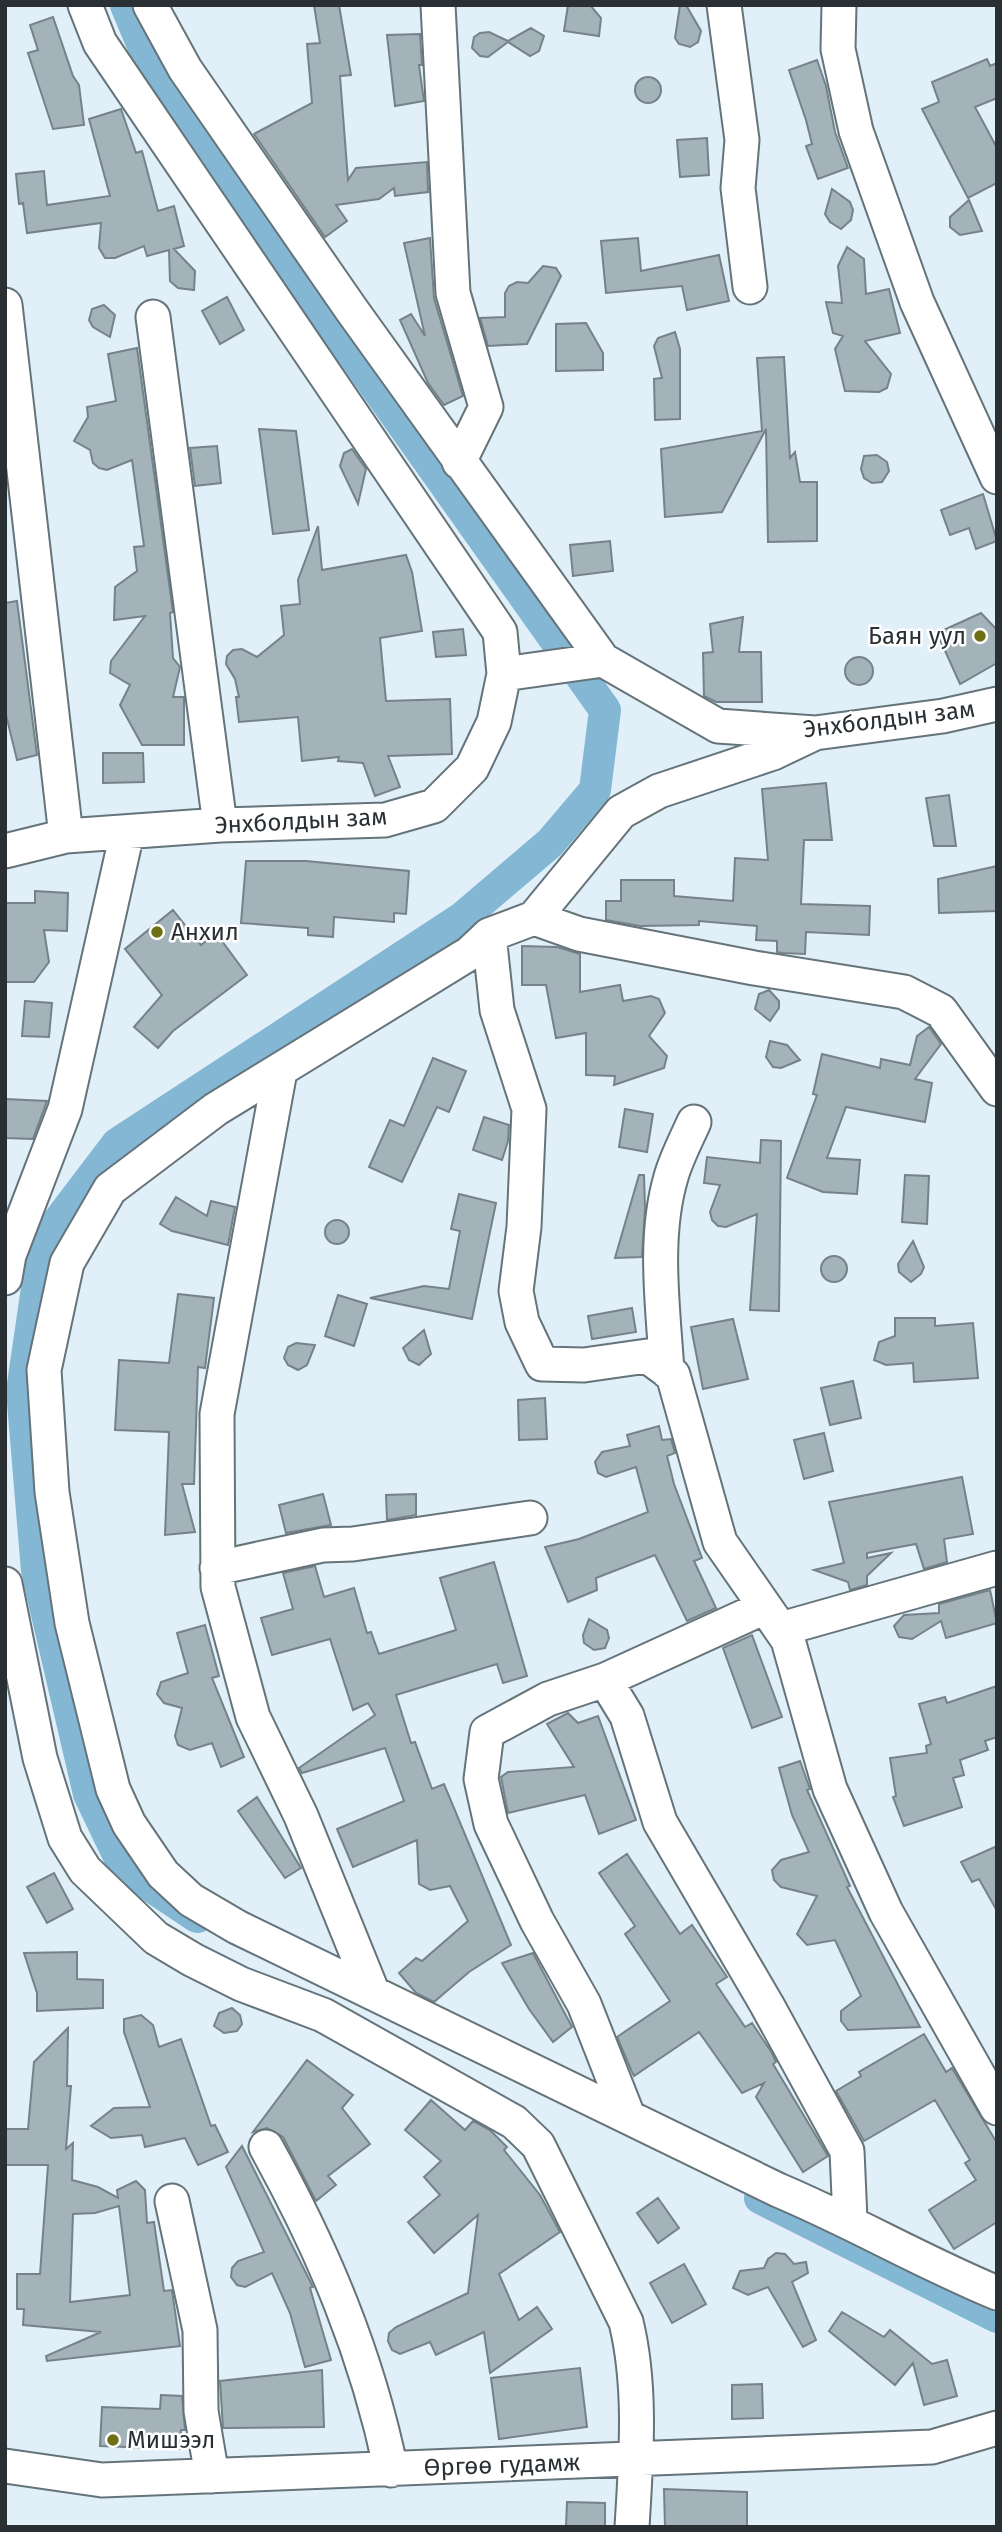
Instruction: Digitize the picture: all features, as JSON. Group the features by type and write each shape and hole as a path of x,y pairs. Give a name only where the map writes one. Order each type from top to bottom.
{"street":[{"name":"Энхболдын зам","path":"5,851 66,836 220,825 385,820 434,806 472,768 494,722 504,674 500,632 100,43 85,5"},
{"path":"150,5 185,69 459,463 603,660 504,674"},
{"path":"438,5 453,293 486,407 459,463"},
{"path":"724,5 742,140 738,188 750,287"},
{"path":"839,5 838,49 856,131 917,302 997,477"},
{"path":"5,305 66,836"},
{"path":"153,317 220,825"},
{"name":"Энхболдын зам","path":"603,660 718,726 815,733 943,716 997,704"},
{"path":"815,733 773,753 659,791 621,812 534,918 489,935 470,953 216,1109 110,1189 67,1263 44,1370 52,1492 72,1623 113,1789 129,1824 163,1874 191,1900 237,1927 778,2190 850,2220 950,2274 997,2293"},
{"path":"5,1278 9,1255 65,1110 127,833"},
{"path":"534,918 579,934 754,968 904,992 941,1011 997,1089"},
{"path":"489,935 496,1010 529,1109 524,1227 516,1291 522,1322 542,1364 584,1365 647,1356 673,1376 720,1542 788,1640 830,1789 886,1912 997,2108"},
{"path":"280,1071 217,1414 217,1569 225,1624 253,1717 301,1816 372,1991"},
{"path":"667,1371 661,1261 664,1211 671,1177 694,1122"},
{"path":"217,1569 323,1545 352,1544 530,1518"},
{"path":"628,2116 583,2004 537,1921 491,1824 481,1780 487,1732 548,1699 773,1618 997,1568"},
{"path":"5,1584 40,1758 65,1838 85,1870 156,1937 193,1960 241,1984 323,2015 514,2122 527,2131 538,2145 626,2322 631,2345 636,2460 632,2527"},
{"path":"605,1680 627,1716 660,1822 767,2005 847,2151 850,2220"},
{"path":"266,2147 304,2215 346,2310 378,2407 391,2470"},
{"path":"172,2201 200,2330 201,2411 212,2476"},
{"name":"Өргөө гудамж","path":"5,2466 102,2480 391,2470 932,2447 997,2428"}],"building":[{"path":"314,5 339,5 351,75 340,76 348,180 356,168 427,162 428,192 395,196 394,188 379,199 336,205 347,221 325,237 254,134 312,103 307,44 320,43"},
{"path":"568,5 590,5 601,18 599,36 564,31"},
{"path":"680,5 686,5 701,31 698,42 690,47 679,44 675,38"},
{"path":"53,17 73,76 79,85 84,125 53,129 28,53 38,50 30,25"},
{"path":"531,28 544,36 539,51 530,56 508,42 488,57 480,56 472,48 474,37 480,33 489,32 508,41"},
{"path":"420,34 422,65 419,65 424,101 395,106 387,35"},
{"path":"987,59 990,66 997,63 997,98 975,107 997,148 997,183 968,198 922,109 939,102 932,82"},
{"path":"817,60 826,86 835,132 848,168 818,179 806,146 812,144 806,120 789,70"},
{"path":"648,77 657,81 661,90 657,99 648,103 639,99 635,90 639,81"},
{"path":"121,109 136,153 142,151 158,211 174,206 184,246 174,249 195,271 194,290 178,288 170,281 169,250 147,256 144,246 115,258 105,258 99,248 101,223 27,233 23,203 19,204 16,174 44,171 47,205 110,196 89,119"},
{"path":"707,138 709,175 680,177 677,140"},
{"path":"832,189 850,202 853,210 851,220 841,229 830,222 825,214"},
{"path":"969,200 982,231 960,235 950,227 950,217"},
{"path":"430,238 434,298 463,396 444,405 428,383 400,320 411,314 425,336 404,243"},
{"path":"638,238 641,271 719,255 729,301 687,310 682,286 606,293 601,241"},
{"path":"847,247 864,259 866,294 889,289 900,333 865,341 891,374 887,388 879,392 845,391 835,349 843,336 833,333 826,302 842,303 838,266"},
{"path":"543,266 556,268 561,276 527,344 488,346 480,318 505,317 505,293 509,286 517,282 528,283"},
{"path":"227,297 244,330 220,344 202,311"},
{"path":"104,305 115,315 110,337 93,327 89,320 92,309"},
{"path":"586,323 603,353 603,370 556,371 556,324"},
{"path":"675,332 680,349 680,419 655,420 654,379 662,378 654,346 658,338"},
{"path":"137,348 173,612 170,613 173,658 180,667 173,697 184,697 184,745 142,745 120,705 130,685 110,673 111,661 145,616 114,620 115,587 137,571 134,547 144,546 132,460 107,470 99,468 93,463 90,450 74,441 88,417 87,407 116,401 108,354"},
{"path":"784,357 790,458 795,452 800,482 817,482 817,541 768,542 766,429 722,512 665,517 661,449 762,431 757,358"},
{"path":"259,429 296,431 309,530 273,534"},
{"path":"217,446 221,483 195,486 190,448"},
{"path":"352,449 366,469 358,504 340,466 344,453"},
{"path":"877,455 887,462 889,471 882,482 872,483 864,478 861,469 864,456"},
{"path":"983,494 997,541 976,549 969,528 950,535 941,510"},
{"path":"318,526 322,570 406,555 412,572 422,631 380,638 386,701 450,699 452,754 388,756 400,787 375,796 363,763 338,761 339,757 302,761 298,717 239,722 236,697 239,697 235,679 226,664 227,656 233,650 242,649 257,657 284,635 281,606 300,604 298,580"},
{"path":"610,541 613,571 573,576 570,545"},
{"path":"17,601 37,755 17,760 5,711 5,603"},
{"path":"981,613 997,630 997,663 960,684 937,633"},
{"path":"743,617 739,652 761,652 762,702 716,702 704,696 703,653 713,652 710,624"},
{"path":"463,629 466,655 436,657 433,632"},
{"path":"859,657 869,661 873,671 869,681 859,685 849,681 845,671 849,661"},
{"path":"103,753 143,753 144,782 103,783"},
{"path":"826,783 832,840 804,840 801,904 870,906 869,935 806,932 805,954 782,953 777,952 777,941 756,940 757,926 699,921 699,925 640,926 606,920 606,901 621,901 621,880 674,880 674,896 733,901 735,858 768,860 762,789"},
{"path":"949,795 956,846 934,846 926,798"},
{"path":"246,861 306,861 409,871 406,914 394,913 394,922 334,917 333,937 308,935 308,928 241,923"},
{"path":"997,866 997,911 939,913 938,879"},
{"path":"35,891 68,893 67,931 44,930 49,962 34,982 5,982 5,903 35,903"},
{"path":"173,910 201,945 216,933 247,975 173,1031 158,1048 134,1027 162,995 125,949"},
{"path":"522,946 557,947 580,954 580,992 620,985 623,1001 651,996 659,999 665,1013 649,1036 667,1056 664,1068 614,1085 615,1076 586,1075 586,1033 556,1038 546,985 522,985"},
{"path":"769,990 779,1001 779,1008 770,1021 755,1009 759,994"},
{"path":"25,1001 52,1003 49,1037 22,1036"},
{"path":"929,1027 941,1044 915,1079 932,1083 925,1122 846,1107 827,1158 860,1160 857,1194 823,1192 787,1178 817,1095 813,1094 822,1054 880,1068 881,1059 910,1065 917,1036"},
{"path":"770,1041 787,1045 800,1060 781,1068 773,1067 766,1057"},
{"path":"433,1058 466,1071 449,1112 437,1107 402,1182 369,1167 390,1120 404,1126"},
{"path":"5,1099 47,1101 33,1139 5,1138"},
{"path":"625,1109 653,1114 647,1152 619,1147"},
{"path":"484,1117 509,1125 508,1141 502,1160 473,1150"},
{"path":"761,1140 781,1141 779,1311 750,1310 757,1214 726,1227 718,1226 712,1220 710,1212 720,1185 704,1183 707,1157 760,1163"},
{"path":"639,1175 644,1175 642,1257 615,1258"},
{"path":"905,1175 929,1176 927,1224 902,1222"},
{"path":"459,1194 496,1203 472,1319 370,1298 424,1286 449,1289 460,1231 451,1229"},
{"path":"176,1197 207,1216 211,1201 235,1207 228,1245 172,1231 160,1224"},
{"path":"337,1220 346,1223 349,1232 346,1241 337,1244 328,1241 325,1232 328,1223"},
{"path":"913,1241 924,1267 921,1274 911,1282 899,1272 898,1264"},
{"path":"834,1256 843,1260 847,1269 843,1278 834,1282 825,1278 821,1269 825,1260"},
{"path":"178,1294 214,1298 205,1368 198,1367 194,1484 182,1484 195,1532 165,1535 169,1432 115,1430 119,1360 169,1363"},
{"path":"338,1295 367,1304 354,1346 325,1336"},
{"path":"632,1308 636,1332 592,1339 588,1316"},
{"path":"895,1318 935,1318 935,1326 973,1323 978,1378 914,1382 913,1363 886,1365 874,1360 879,1342 895,1336"},
{"path":"733,1319 748,1379 703,1389 691,1327"},
{"path":"424,1330 431,1354 419,1365 409,1360 403,1348"},
{"path":"296,1343 315,1345 307,1365 298,1370 288,1365 284,1358 288,1347"},
{"path":"853,1381 861,1418 830,1425 821,1388"},
{"path":"545,1398 547,1439 519,1440 518,1400"},
{"path":"659,1426 662,1440 671,1439 675,1453 667,1456 674,1484 702,1558 694,1561 716,1608 687,1621 655,1555 596,1578 597,1590 568,1602 545,1547 579,1539 648,1512 636,1467 606,1477 598,1473 595,1462 602,1452 630,1446 627,1435"},
{"path":"824,1433 833,1471 804,1479 794,1440"},
{"path":"962,1477 973,1534 944,1539 947,1562 924,1569 916,1544 867,1553 867,1558 891,1553 867,1576 867,1585 850,1590 848,1582 814,1570 844,1563 829,1502"},
{"path":"323,1494 331,1525 286,1533 279,1505"},
{"path":"416,1494 416,1515 387,1520 386,1495"},
{"path":"494,1562 527,1676 503,1683 497,1664 396,1695 411,1743 415,1742 432,1789 444,1784 511,1945 469,1972 434,2002 416,1993 399,1973 416,1958 422,1961 468,1921 450,1886 430,1890 419,1884 417,1840 353,1867 337,1829 404,1801 385,1748 302,1773 299,1768 375,1715 368,1703 353,1710 330,1639 272,1655 261,1618 293,1609 283,1573 315,1566 324,1597 354,1588 367,1633 371,1632 379,1654 456,1630 440,1578"},
{"path":"990,1590 997,1623 946,1638 941,1621 912,1639 899,1637 894,1626 904,1615 939,1613 939,1604"},
{"path":"589,1619 607,1630 609,1638 605,1648 594,1650 584,1643 583,1635"},
{"path":"205,1625 219,1676 212,1678 244,1757 221,1767 212,1743 190,1750 178,1745 175,1736 182,1708 164,1703 157,1694 161,1682 188,1673 177,1633"},
{"path":"752,1635 782,1717 752,1728 723,1648"},
{"path":"997,1686 997,1737 985,1741 988,1750 960,1760 964,1775 953,1778 962,1807 904,1826 893,1797 896,1796 890,1758 927,1753 926,1746 931,1744 919,1704 945,1697 947,1703"},
{"path":"568,1713 578,1723 598,1716 636,1820 599,1834 585,1795 508,1813 501,1777 508,1772 574,1767 547,1724"},
{"path":"800,1761 810,1789 807,1790 850,1886 847,1887 920,2027 848,2030 841,2021 841,2011 861,1996 835,1940 807,1945 797,1934 817,1896 781,1887 774,1880 772,1870 781,1860 809,1852 792,1815 779,1768"},
{"path":"257,1797 301,1868 285,1878 238,1811"},
{"path":"997,1846 997,1911 979,1879 972,1882 961,1862"},
{"path":"627,1854 680,1934 692,1925 727,1977 716,1984 745,2027 752,2023 772,2053 776,2062 773,2064 828,2156 803,2172 756,2097 764,2083 742,2093 699,2032 634,2076 617,2037 670,2001 625,1934 635,1926 599,1873"},
{"path":"54,1873 73,1909 47,1923 27,1887"},
{"path":"77,1952 77,1979 103,1980 103,2008 37,2011 37,1993 24,1953"},
{"path":"533,1953 572,2027 553,2042 529,2009 502,1963"},
{"path":"232,2008 240,2015 242,2024 237,2031 224,2033 214,2026 219,2013"},
{"path":"141,2015 153,2025 159,2047 181,2039 211,2126 215,2125 228,2152 198,2165 185,2138 145,2147 142,2135 111,2138 91,2126 114,2108 150,2107 124,2032 124,2019"},
{"path":"68,2028 67,2086 71,2086 66,2149 73,2143 72,2180 98,2187 118,2198 117,2190 136,2181 145,2190 147,2223 154,2222 164,2291 172,2290 180,2346 47,2361 46,2356 101,2332 23,2325 24,2309 17,2309 17,2274 40,2274 48,2165 5,2165 5,2129 28,2129 34,2062","holes":["119,2206 130,2295 70,2302 73,2214 95,2213"]},
{"path":"924,2034 946,2072 952,2068 997,2143 997,2222 954,2249 929,2210 976,2180 965,2163 970,2160 935,2100 864,2141 836,2091 861,2076 859,2072"},
{"path":"307,2060 353,2095 342,2108 370,2144 328,2176 336,2185 316,2201 283,2137 267,2128 253,2132"},
{"path":"431,2100 465,2130 473,2121 491,2131 507,2147 504,2150 540,2195 560,2232 499,2274 519,2320 537,2307 552,2329 490,2373 484,2332 436,2355 430,2342 400,2354 392,2350 388,2341 389,2333 396,2327 468,2293 478,2215 434,2253 408,2222 440,2195 424,2177 441,2161 405,2130"},
{"path":"242,2146 313,2287 310,2288 331,2360 305,2367 290,2313 272,2273 245,2287 237,2285 231,2277 232,2268 238,2261 264,2252 226,2167"},
{"path":"658,2198 679,2228 658,2243 637,2213"},
{"path":"776,2253 785,2254 794,2264 806,2262 808,2273 792,2282 816,2340 803,2347 768,2287 748,2295 733,2288 740,2271 764,2268 768,2259"},
{"path":"684,2264 706,2304 672,2323 650,2283"},
{"path":"842,2312 884,2337 890,2330 932,2364 947,2360 957,2396 924,2405 913,2363 895,2385 829,2331"},
{"path":"580,2368 587,2427 499,2439 491,2378"},
{"path":"322,2370 324,2427 223,2428 220,2381"},
{"path":"762,2384 763,2418 732,2419 732,2385"},
{"path":"161,2395 182,2396 185,2430 181,2430 180,2449 100,2446 102,2407 160,2409"},
{"path":"664,2489 747,2492 747,2527 665,2527"},
{"path":"567,2502 605,2503 605,2527 566,2527"}],"waterway":[{"path":"126,5 156,77 605,710 595,790 550,843 462,918 117,1144 44,1240 22,1391 37,1571 89,1794 125,1869 197,1917"},
{"path":"760,2198 997,2317"}],"place":[{"name":"Баян уул","path":"980,636"},
{"name":"Анхил","path":"157,932"},
{"name":"Мишээл","path":"113,2440"}]}
